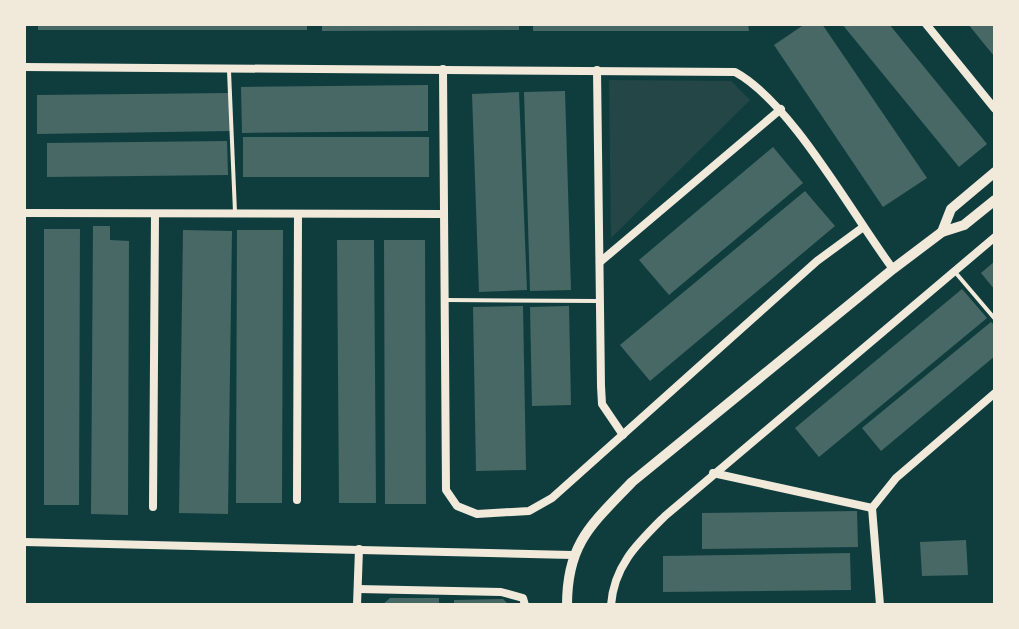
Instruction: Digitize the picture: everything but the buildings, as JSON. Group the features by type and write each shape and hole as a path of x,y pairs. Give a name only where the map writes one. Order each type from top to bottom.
{"street":[{"path":"926,24 995,109"},
{"path":"24,67 229,71 443,69 735,72 754,82 781,109 893,269"},
{"path":"443,69 446,490 457,506 477,514 529,511 552,498 817,261 862,228"},
{"path":"597,70 602,404 623,435"},
{"path":"600,262 781,109"},
{"path":"942,232 951,209 995,172"},
{"path":"567,605 567,576 572,555 595,521 632,482 893,269 942,232 964,225 995,200"},
{"path":"24,213 444,214"},
{"path":"153,507 155,215"},
{"path":"297,500 298,215"},
{"path":"611,605 613,581 631,551 713,473 995,237"},
{"path":"880,605 872,508 896,478 995,393"},
{"path":"713,473 872,508"},
{"path":"24,542 572,555"},
{"path":"357,605 359,549"},
{"path":"358,589 501,592 523,598 525,605"}],"lane":[{"path":"229,71 235,215"},
{"path":"955,272 995,319"},
{"path":"445,300 600,301"}],"shaded area":[{"path":"609,80 731,81 750,100 611,238"}]}
